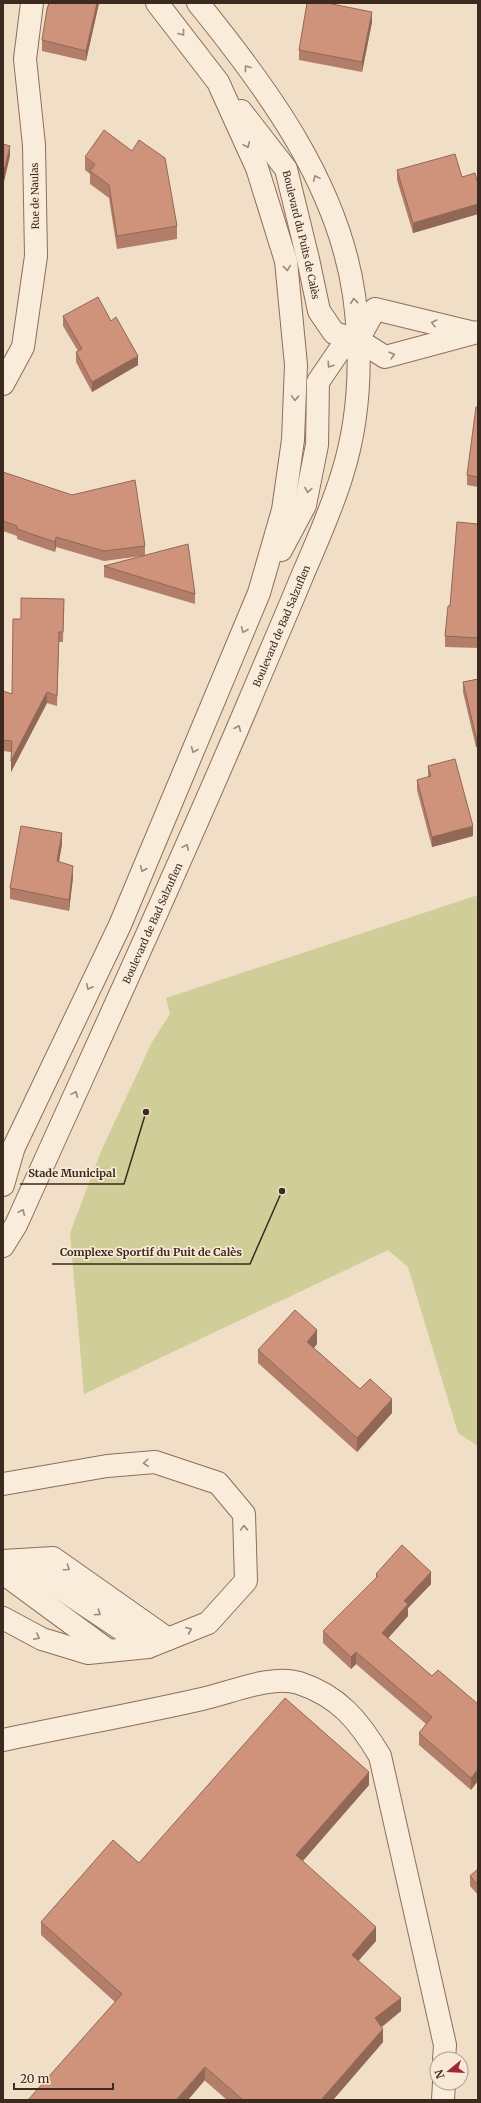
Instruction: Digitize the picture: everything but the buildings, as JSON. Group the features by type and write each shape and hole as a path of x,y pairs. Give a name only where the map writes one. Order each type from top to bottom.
{"street":[{"name":"Rue de Naulas","path":"3,384 23,347 36,256 34,145 25,59 32,3"},
{"path":"157,3 218,82 258,168 286,261 296,365 293,440 283,510 259,593"},
{"name":"Boulevard de Bad Salzuflen","path":"3,1246 16,1225 218,775 317,541 343,473 356,410 358,340 354,296 346,251 309,162 258,81 198,3"},
{"name":"Boulevard du Puits de Calès","path":"218,82 286,169 319,311 334,333 358,340 385,357 475,332"},
{"name":"Boulevard du Puits de Calès","path":"358,340 375,309 475,332"},
{"path":"3,1185 8,1156 120,925 259,593 305,505 317,445 318,382 339,351 358,340"},
{"path":"3,1484 107,1466 155,1462 218,1483 244,1514 246,1581 208,1623 158,1643 109,1651 88,1653 42,1639 3,1618"},
{"path":"3,1562 27,1566 158,1643"},
{"path":"3,1573 109,1651"},
{"path":"3,1740 203,1699 276,1680 298,1682 335,1699 363,1727 380,1756 445,2045 445,2051"}],"shaded area":[{"path":"478,895 478,1446 458,1433 408,1267 388,1250 84,1394 70,1233 102,1149 152,1042 170,1014 166,998"}],"place":[{"name":"Stade Municipal","path":"146,1112"},
{"name":"Complexe Sportif du Puit de Calès","path":"282,1191"}]}
